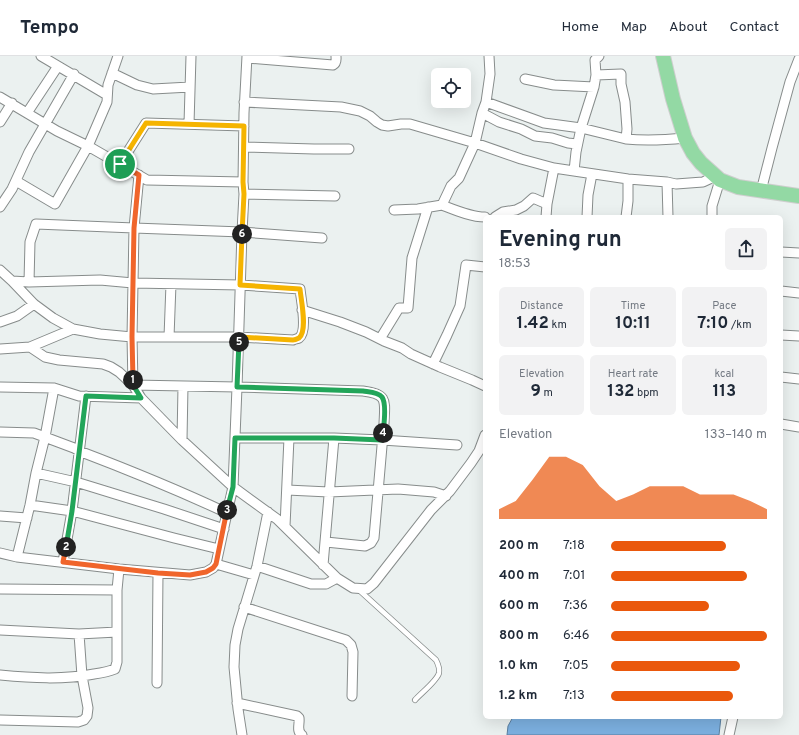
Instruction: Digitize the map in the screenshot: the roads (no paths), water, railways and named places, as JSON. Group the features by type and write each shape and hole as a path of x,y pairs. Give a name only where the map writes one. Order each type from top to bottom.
{"main road":[{"path":"663,56 673,100 685,138 693,153 701,163 718,178 738,187 799,196"}],"street":[{"path":"41,56 74,74 107,95"},
{"path":"16,181 55,204 88,146 107,102 108,86 118,56"},
{"path":"189,124 191,56"},
{"path":"0,553 17,557 119,569 190,575 206,572 213,568 216,564 233,487 244,194 244,102 247,57 333,65 336,62 336,56"},
{"path":"442,204 451,186 458,178 475,143 486,102 490,74 489,56"},
{"path":"574,171 577,144 594,87 596,75 594,60 599,56"},
{"path":"761,191 790,82 799,59"},
{"path":"27,113 58,66"},
{"path":"112,73 137,86 153,89 190,87"},
{"path":"0,207 12,189 29,152 74,74"},
{"path":"596,75 621,74 621,84 625,102 627,129 626,139"},
{"path":"525,79 554,85 594,87"},
{"path":"0,97 45,124 88,146 147,180 243,182"},
{"path":"244,102 341,107 360,111 382,125 388,126 410,124 554,168 628,180 667,182 676,184 703,182 718,178 712,206 712,215"},
{"path":"486,102 544,123 581,128 626,139 662,140 685,138"},
{"path":"0,122 12,103"},
{"path":"482,113 499,122 521,129 536,136 577,144"},
{"path":"120,164 146,123 244,126"},
{"path":"244,147 349,149"},
{"path":"546,215 554,168"},
{"path":"586,215 592,174"},
{"path":"133,385 132,337 134,228 139,175"},
{"path":"626,215 628,180"},
{"path":"667,182 668,215"},
{"path":"244,194 336,196"},
{"path":"498,215 503,212 516,210 524,206 533,198 547,204"},
{"path":"394,210 428,207 442,204 458,211 483,217"},
{"path":"380,339 399,308 408,308 412,258 428,207"},
{"path":"30,282 30,242 36,224 242,232 322,238"},
{"path":"783,252 799,253"},
{"path":"433,364 448,335 460,306 466,265 483,267"},
{"path":"0,270 34,304 52,318 73,329 100,334 132,337 239,337 293,340 299,338 303,332 304,324 300,289 240,285 133,283 100,280 30,282 12,281"},
{"path":"169,337 171,284"},
{"path":"783,291 799,293"},
{"path":"0,322 16,316 34,304"},
{"path":"302,310 366,332 433,364 483,385"},
{"path":"0,349 30,347 73,329"},
{"path":"783,335 799,336"},
{"path":"30,347 45,357 59,360 103,364 119,372 133,385 141,398 182,440 233,487 277,519 337,578 357,589 367,589 374,583 431,510 446,496 478,451 483,440"},
{"path":"783,377 799,379"},
{"path":"133,385 363,391 375,392 382,396 385,404 374,538 371,543 365,546 326,542"},
{"path":"182,440 183,386"},
{"path":"0,387 54,388 79,396 141,398"},
{"path":"17,557 45,437 54,388"},
{"path":"63,562 72,511 86,396"},
{"path":"783,424 799,427"},
{"path":"0,432 34,433 153,480 227,513"},
{"path":"235,438 334,438 457,445"},
{"path":"285,526 289,438"},
{"path":"324,565 334,438"},
{"path":"36,473 76,482 224,529"},
{"path":"287,490 329,492 398,489 434,492 446,496"},
{"path":"30,505 72,511 219,549"},
{"path":"242,735 237,703 234,667 235,645 238,629 255,570 268,512"},
{"path":"0,516 27,518"},
{"path":"216,564 255,570 312,584 326,584 337,578"},
{"path":"0,675 55,678 110,672 115,669 117,662 117,590 119,569"},
{"path":"157,683 158,573"},
{"path":"0,589 117,590"},
{"path":"244,607 346,640 351,645 353,652 352,696"},
{"path":"0,630 79,634 117,632"},
{"path":"0,720 78,722 84,720 87,716 88,708 82,676 79,634"},
{"path":"237,703 296,716 299,718 300,724 298,729 302,735"},
{"path":"729,735 733,719"}],"lane":[{"path":"357,589 436,660 439,667 438,674 433,682 414,700"}],"water":[{"path":"512,719 721,719 719,735 507,735 508,726"}]}
